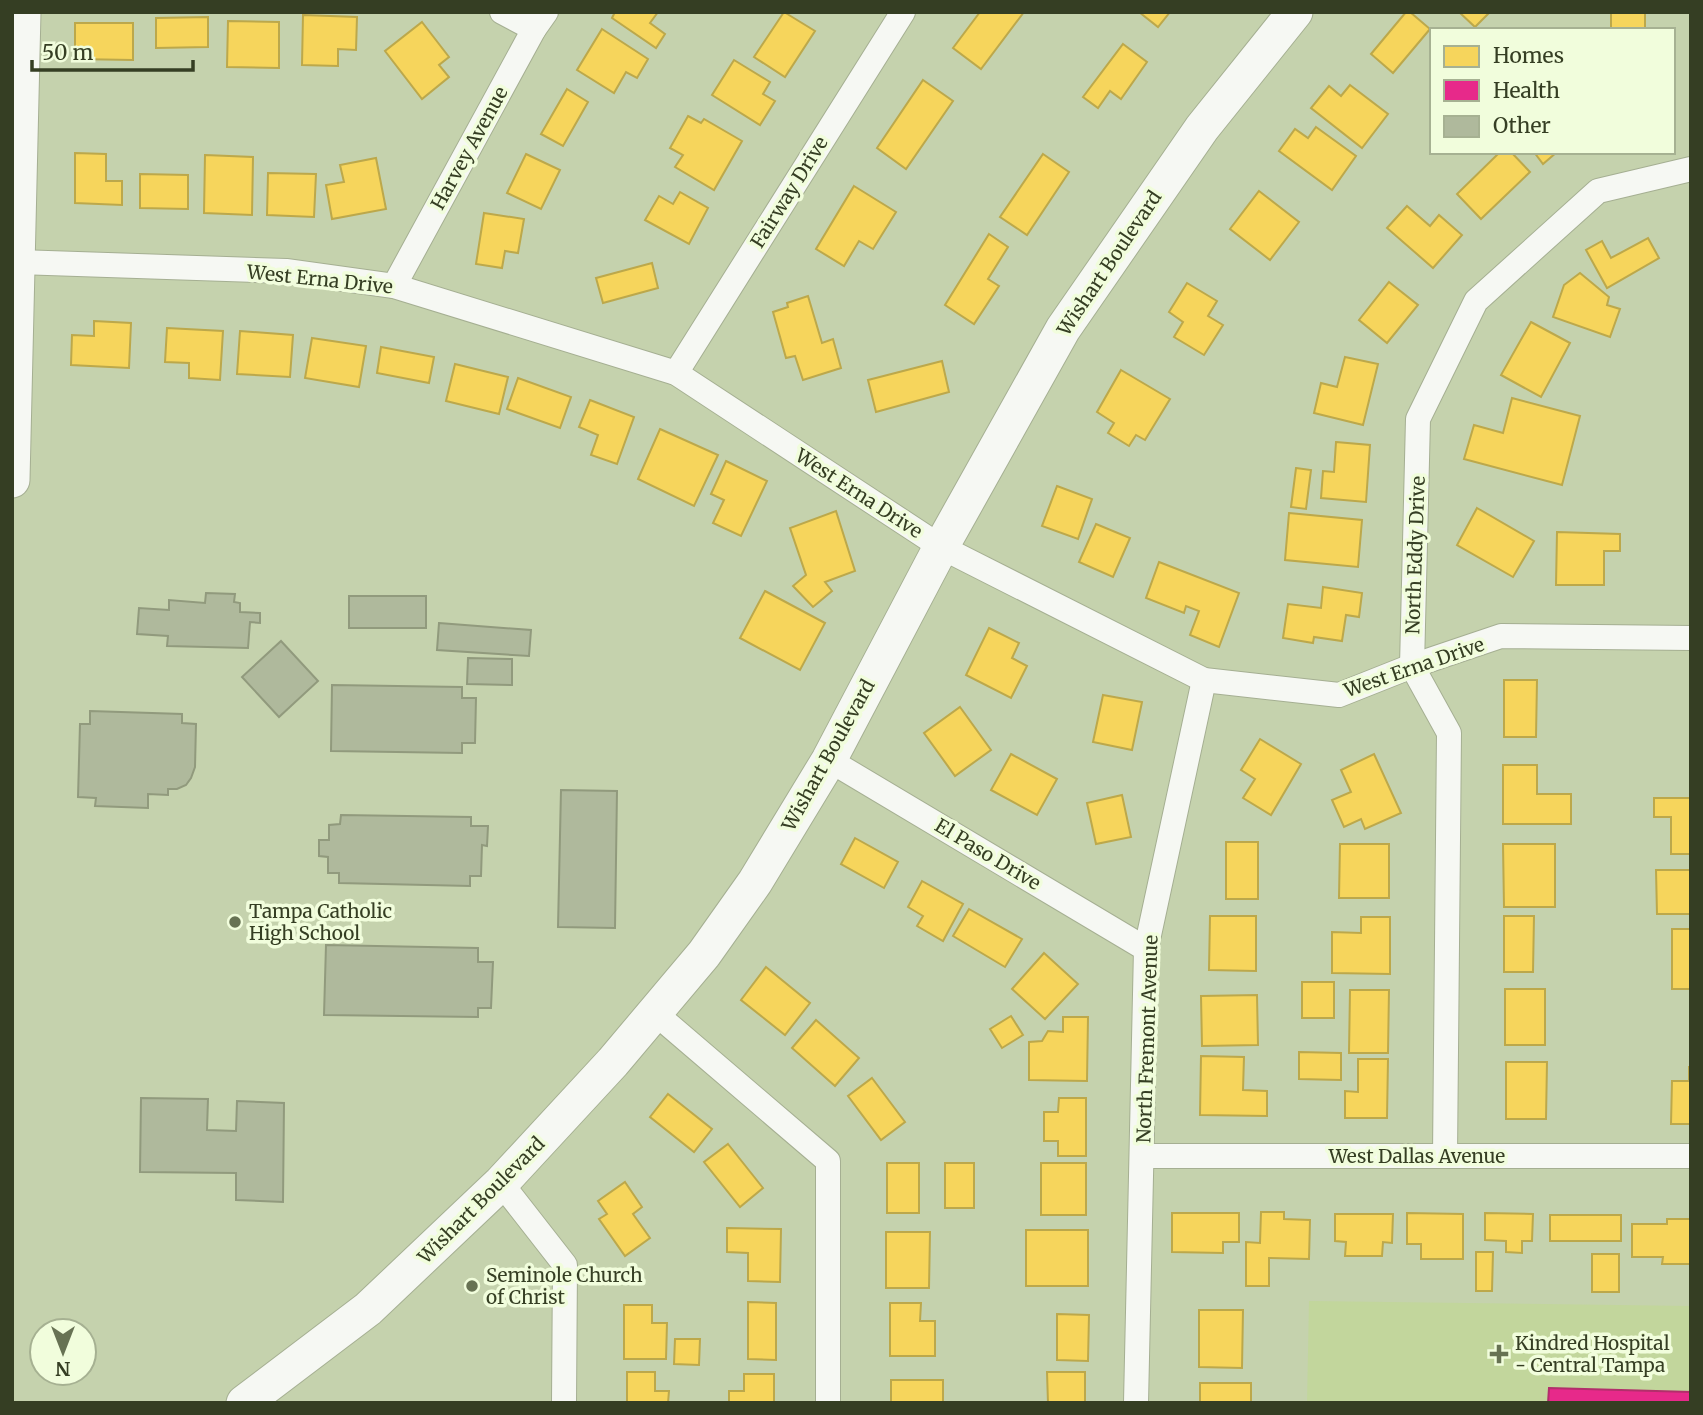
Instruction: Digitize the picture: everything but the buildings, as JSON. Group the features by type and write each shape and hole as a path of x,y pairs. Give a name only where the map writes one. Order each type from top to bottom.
{"street":[{"path":"12,480 23,12"},
{"path":"502,12 540,21"},
{"name":"Fairway Drive","path":"676,373 903,12"},
{"name":"Wishart Boulevard","path":"244,1403 368,1309 501,1183 655,1013 704,954 755,882 829,760 941,547 1063,329 1202,128 1295,12"},
{"name":"Harvey Avenue","path":"394,286 540,21"},
{"name":"North Eddy Drive","path":"1412,666 1418,419 1476,301 1598,191 1691,169"},
{"name":"West Erna Drive","path":"18,261 286,271 394,286 676,373 941,547 1204,680 1339,695 1412,666 1501,636 1691,638"},
{"path":"1412,666 1449,733 1445,1156"},
{"name":"North Fremont Avenue","path":"1136,1403 1146,949 1204,680"},
{"name":"El Paso Drive","path":"829,760 1146,949"},
{"path":"655,1013 828,1161 828,1403"},
{"name":"West Dallas Avenue","path":"1142,1156 1691,1156"},
{"path":"501,1183 565,1265 564,1403"}],"shaded area":[{"name":"Kindred Hospital - Central Tampa","path":"1309,1301 1691,1306 1691,1403 1307,1403"}],"place":[{"name":"Tampa Catholic High School","path":"235,922"},
{"name":"Seminole Church of Christ","path":"472,1286"},
{"name":"Kindred Hospital - Central Tampa","path":"1499,1354"}]}
